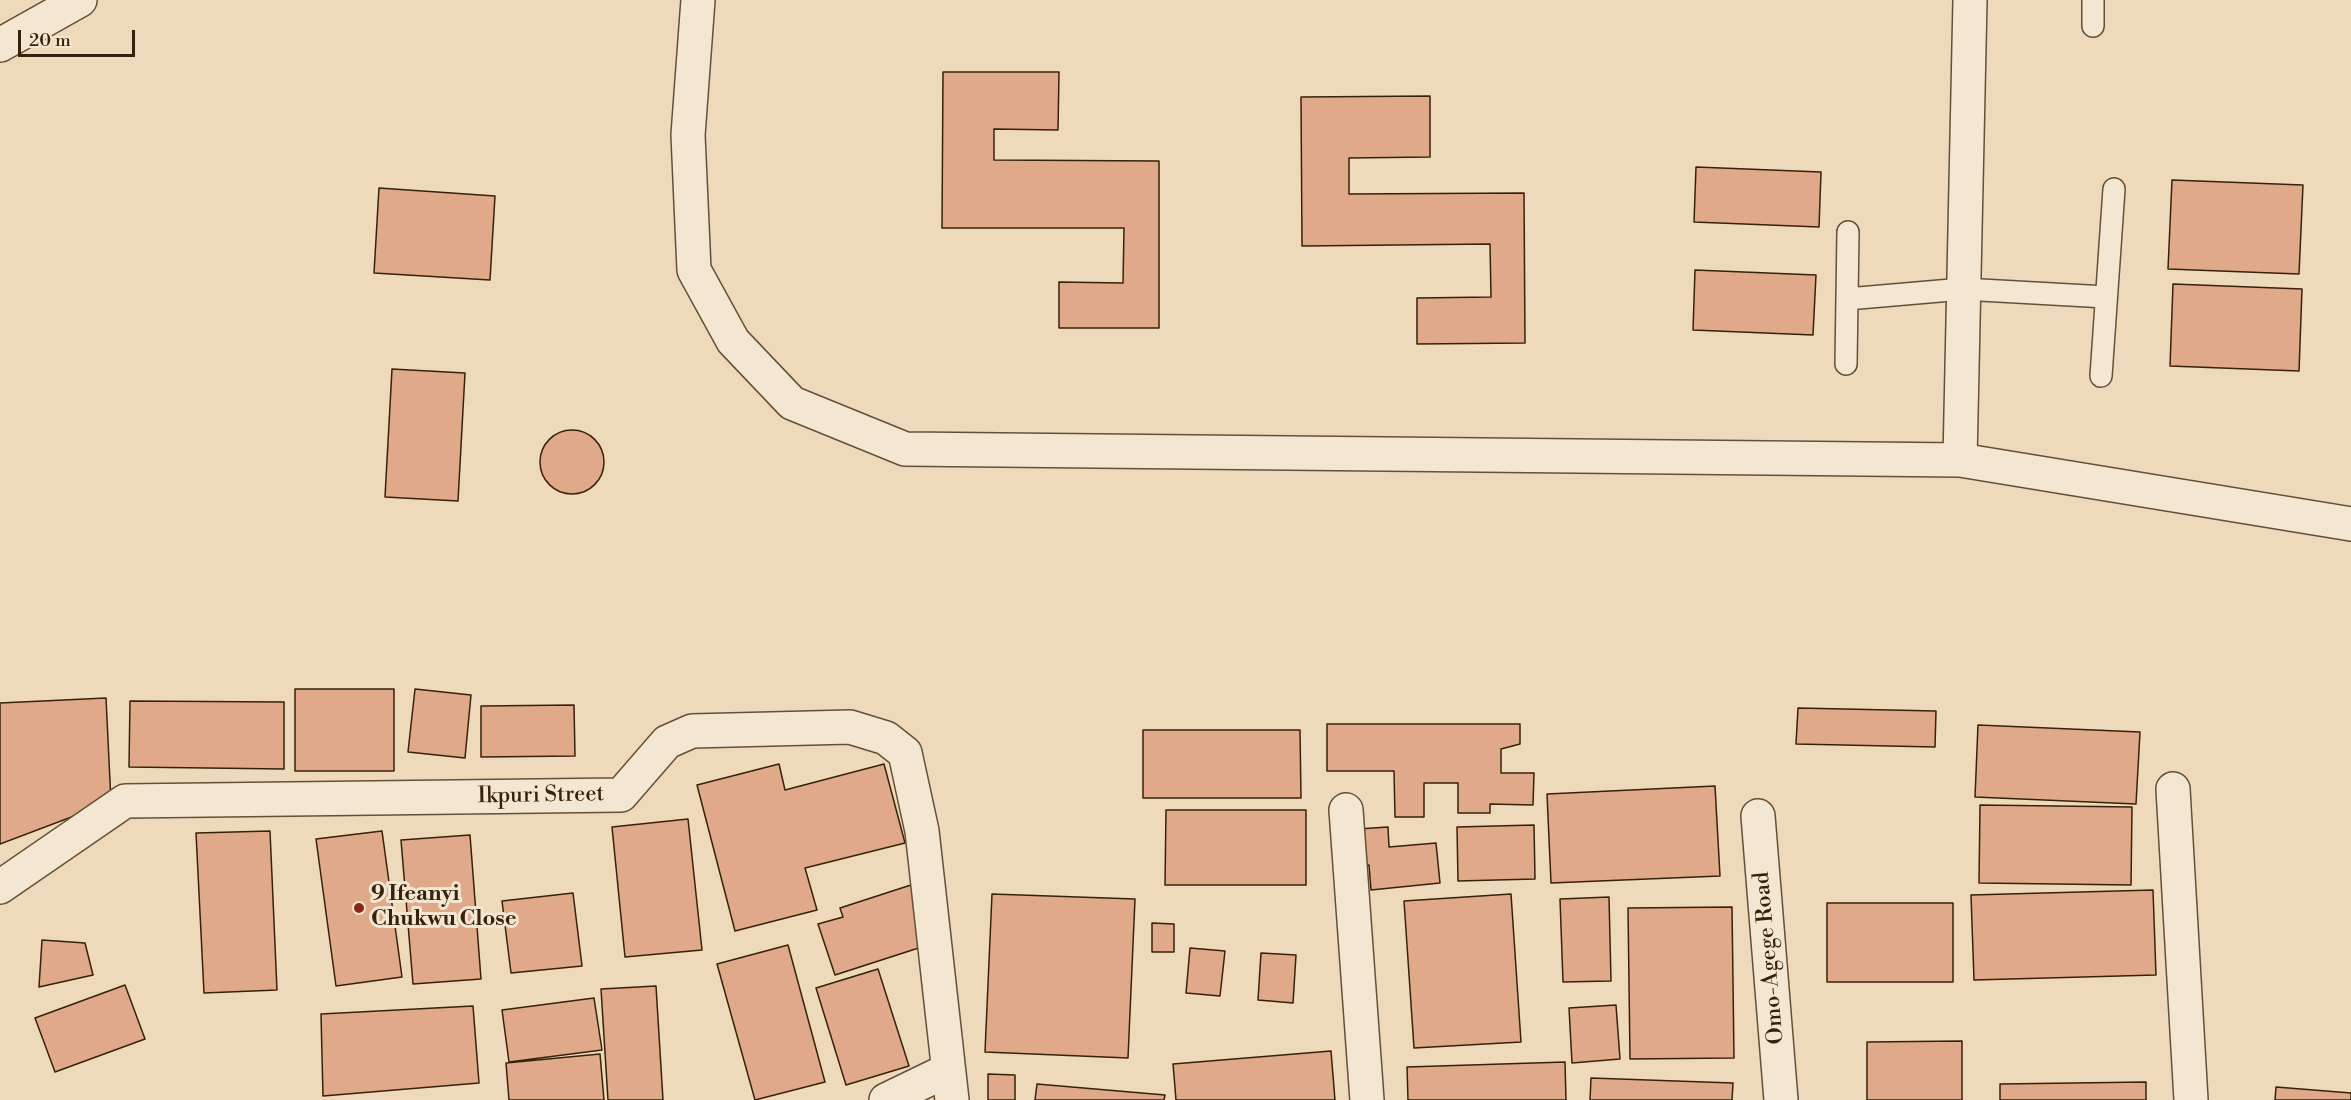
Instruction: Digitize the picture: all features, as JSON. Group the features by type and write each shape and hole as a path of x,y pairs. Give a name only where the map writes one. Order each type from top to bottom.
{"street":[{"path":"0,45 80,0"},
{"path":"698,0 688,135 694,270 733,341 792,403 905,448 1960,460 2351,524"},
{"path":"1960,460 1970,0"},
{"name":"Ikpuri Street","path":"0,887 125,801 621,795 667,742 692,731 850,728 886,738 905,753 922,831 950,1085"},
{"path":"2173,789 2192,1100"},
{"path":"1346,810 1367,1100"},
{"name":"Omo-Agege Road","path":"1758,816 1781,1100"},
{"path":"886,1100 950,1085"}],"lane":[{"path":"2093,0 2093,26"},
{"path":"2101,376 2114,189"},
{"path":"1846,364 1848,232"},
{"path":"1848,299 1963,289 2106,297"}],"building":[{"path":"943,72 1059,72 1058,130 994,129 994,160 1159,161 1159,328 1059,328 1059,282 1123,283 1124,228 942,228"},
{"path":"1430,96 1430,157 1349,158 1349,194 1524,193 1525,343 1417,344 1417,298 1491,297 1490,244 1302,246 1301,97"},
{"path":"1696,167 1821,172 1819,227 1694,222"},
{"path":"2172,180 2303,185 2299,274 2168,269"},
{"path":"379,188 495,196 490,280 374,273"},
{"path":"1695,270 1816,275 1813,335 1693,330"},
{"path":"2173,284 2302,289 2299,371 2170,366"},
{"path":"392,369 465,373 458,501 385,497"},
{"path":"572,430 584,432 595,439 602,450 604,462 602,474 595,485 584,492 572,494 560,492 549,485 542,474 540,462 542,450 549,439 560,432"},
{"path":"295,689 394,689 394,771 295,771"},
{"path":"415,689 471,695 465,758 408,752"},
{"path":"106,698 111,802 0,844 0,703"},
{"path":"130,701 284,702 284,769 129,767"},
{"path":"574,705 575,756 481,757 481,706"},
{"path":"1798,708 1936,711 1935,747 1796,744"},
{"path":"1327,724 1520,724 1520,744 1501,749 1501,773 1534,773 1533,805 1490,804 1490,813 1458,813 1458,783 1424,783 1424,817 1395,817 1394,771 1327,771"},
{"path":"1978,725 2140,732 2136,804 1975,797"},
{"path":"1143,730 1300,730 1301,798 1143,798"},
{"path":"779,764 785,790 884,764 905,843 805,868 817,910 735,931 697,785"},
{"path":"1715,786 1720,876 1551,883 1547,794"},
{"path":"1980,805 2132,807 2131,885 1979,883"},
{"path":"1166,810 1306,810 1306,885 1165,885"},
{"path":"688,819 702,950 625,957 612,827"},
{"path":"1534,825 1535,879 1458,881 1457,827"},
{"path":"1388,827 1389,847 1436,843 1440,883 1371,890 1369,865 1361,866 1358,829"},
{"path":"270,831 277,990 204,993 196,833"},
{"name":"9 Ifeanyi Chukwu Close","path":"382,831 402,977 336,986 316,839"},
{"path":"470,835 481,979 413,984 401,840"},
{"path":"914,884 934,943 835,975 818,924 843,917 840,908"},
{"path":"2153,890 2156,975 1974,980 1971,895"},
{"path":"573,893 582,966 511,973 502,901"},
{"path":"992,894 1135,899 1128,1058 985,1052"},
{"path":"1511,894 1521,1042 1414,1048 1404,901"},
{"path":"1609,897 1611,981 1563,982 1560,899"},
{"path":"1827,903 1953,903 1953,982 1827,982"},
{"path":"1732,907 1734,1058 1630,1059 1628,908"},
{"path":"1152,923 1174,924 1174,952 1152,952"},
{"path":"42,940 85,943 93,975 39,987"},
{"path":"788,945 825,1082 755,1100 717,964"},
{"path":"1190,948 1225,951 1220,996 1186,993"},
{"path":"1261,953 1296,955 1293,1003 1258,1000"},
{"path":"878,969 909,1066 846,1085 816,988"},
{"path":"125,985 145,1039 55,1072 35,1018"},
{"path":"656,986 663,1100 608,1100 601,989"},
{"path":"594,998 602,1050 509,1062 502,1010"},
{"path":"1616,1005 1620,1059 1572,1063 1569,1008"},
{"path":"473,1006 479,1083 323,1096 321,1014"},
{"path":"1962,1041 1962,1100 1867,1100 1867,1042"},
{"path":"1331,1051 1335,1100 1176,1100 1173,1064"},
{"path":"600,1054 604,1100 509,1100 506,1063"},
{"path":"1565,1062 1566,1100 1408,1100 1407,1067"},
{"path":"988,1074 1015,1075 1015,1100 988,1100"},
{"path":"1591,1078 1733,1083 1732,1100 1590,1100"},
{"path":"2146,1082 2146,1100 2000,1100 2000,1084"},
{"path":"1037,1084 1165,1095 1164,1100 1035,1100"},
{"path":"2276,1087 2351,1093 2351,1100 2275,1100"}],"place":[{"name":"9 Ifeanyi Chukwu Close","path":"359,908"}]}
